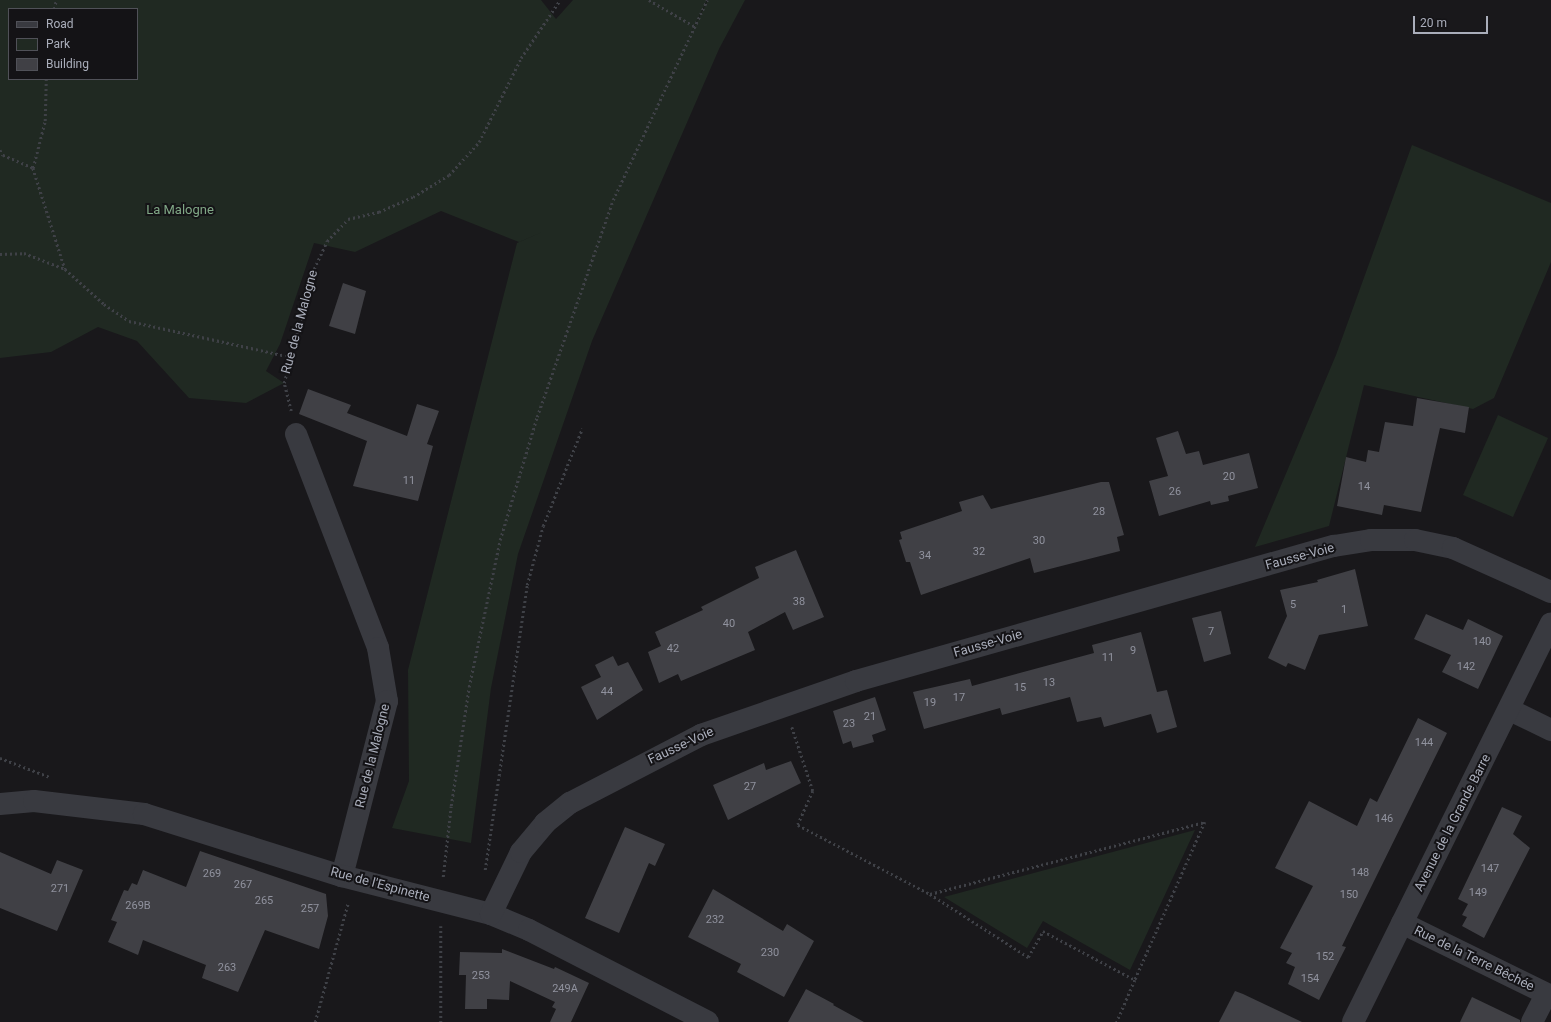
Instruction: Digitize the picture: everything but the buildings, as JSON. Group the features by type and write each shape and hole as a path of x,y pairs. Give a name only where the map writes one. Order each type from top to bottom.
{"street":[{"name":"Rue de la Malogne","path":"296,434 378,648 387,701 348,877"},
{"name":"Fausse-Voie","path":"491,914 521,852 545,823 570,803 701,735 784,704 856,681 1327,549 1371,540 1415,540 1454,548 1551,592"},
{"name":"Avenue de la Grande Barre","path":"1353,1022 1510,710 1551,623"},
{"path":"1510,710 1551,730"},
{"name":"Rue de l'Espinette","path":"0,804 34,801 144,814 348,877 491,914 529,930 708,1022"},
{"name":"Rue de la Terre Bêchée","path":"1402,923 1549,995 1532,1022"}],"path":[{"name":"Rue de la Malogne","path":"296,434 284,383 314,269 327,241 348,219 379,212 413,197 449,175 479,142 521,58 560,0"},
{"path":"649,0 694,26"},
{"path":"441,1022 443,901 451,806 468,695 500,540 537,417 613,200 707,0"},
{"path":"46,80 44,121 33,168 65,269"},
{"path":"0,150 3,155 33,168"},
{"path":"0,254 24,254 65,269 104,304 129,321 290,356"},
{"path":"484,872 527,585 543,526 582,429"},
{"path":"784,704 813,791 798,825 930,894 1028,957 1043,931 1135,980"},
{"path":"930,894 1205,822 1117,1022"},
{"path":"315,1022 348,877"}],"green space":[{"name":"La Malogne","path":"0,0 541,0 556,19 573,0 707,0 690,35 708,0 745,0 719,49 592,341 518,554 491,688 471,843 392,828 409,781 408,670 517,243 547,230 519,242 441,211 355,252 314,243 280,344 266,371 284,383 246,403 189,398 137,341 98,327 51,352 0,358"},
{"path":"1412,145 1551,203 1551,262 1494,398 1473,409 1364,385 1329,526 1255,547 1336,355"},
{"path":"1498,415 1548,438 1513,517 1463,495"},
{"path":"1195,830 1130,970 1043,921 1027,948 944,897"}]}
